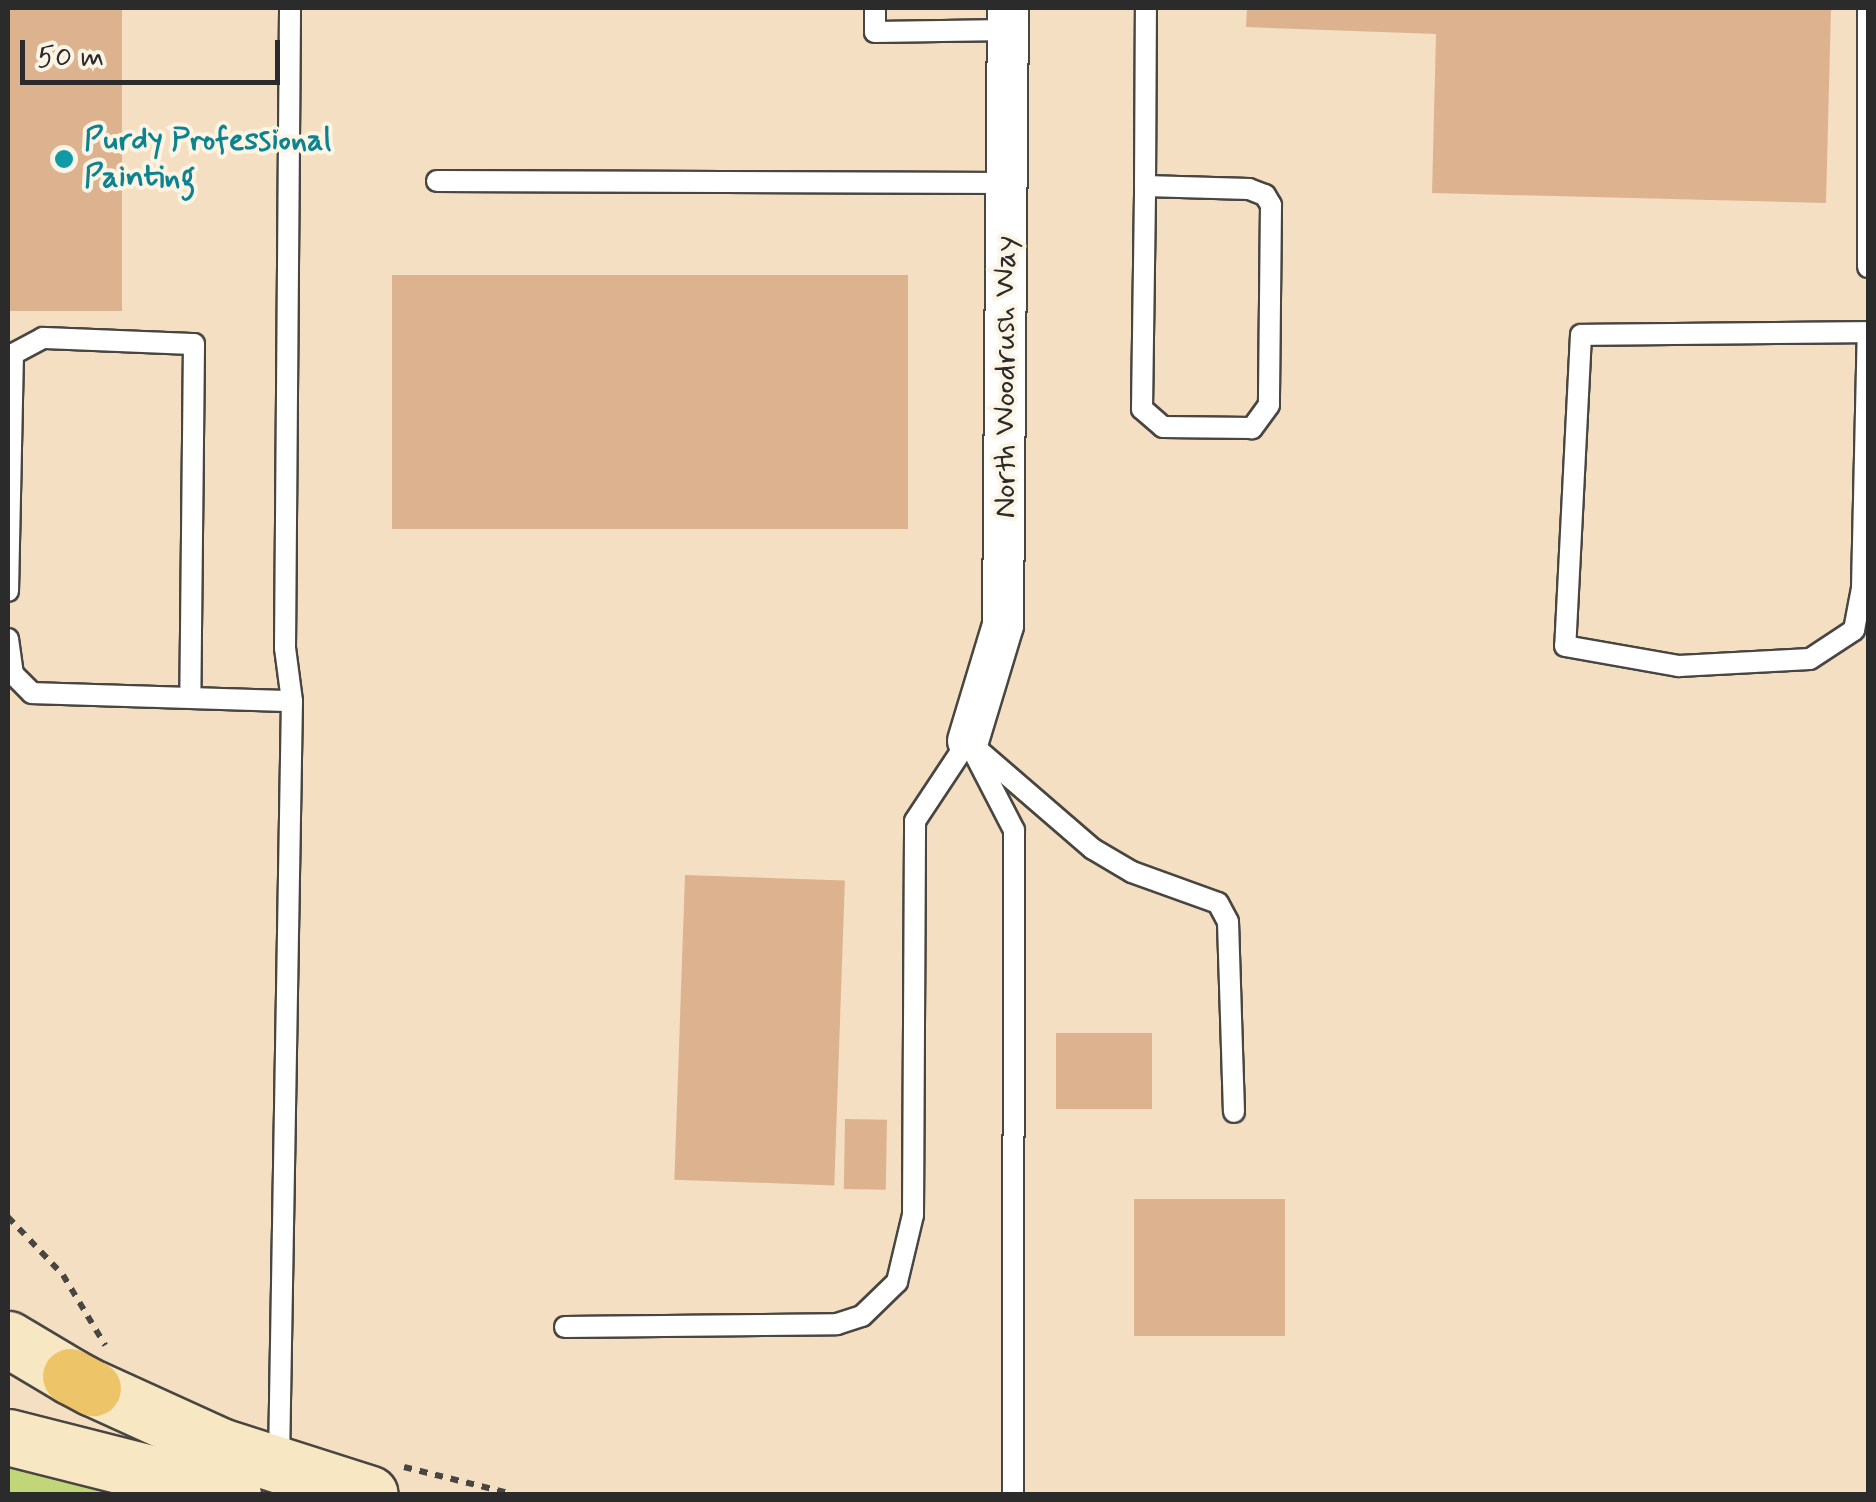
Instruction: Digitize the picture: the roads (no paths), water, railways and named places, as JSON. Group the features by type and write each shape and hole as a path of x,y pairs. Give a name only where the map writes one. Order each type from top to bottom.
{"main road":[{"path":"8,1339 91,1373 279,1467 370,1494"},
{"path":"8,1437 233,1494"}],"street":[{"name":"North Woodrush Way","path":"968,741 1003,626 1008,18"}],"lane":[{"path":"279,1467 292,701 285,648 290,8"},
{"path":"875,8 875,32 1008,18"},
{"path":"1145,186 1250,189 1271,205 1269,405 1252,428 1164,426 1142,409 1146,8"},
{"path":"1868,8 1868,268"},
{"path":"437,180 1006,182"},
{"path":"1868,333 1862,588 1854,630 1810,659 1679,666 1566,646 1581,336 1868,333"},
{"path":"8,591 13,354 43,338 194,344 190,698"},
{"path":"8,639 13,674 32,692 292,701"},
{"path":"968,741 1093,848 1132,872 1218,903 1228,922 1234,1112"},
{"path":"565,1327 836,1324 862,1316 897,1282 913,1215 915,821 968,741"},
{"path":"968,741 1014,830 1013,1494"}],"place":[{"name":"Purdy Professional Painting","path":"64,159"}]}
